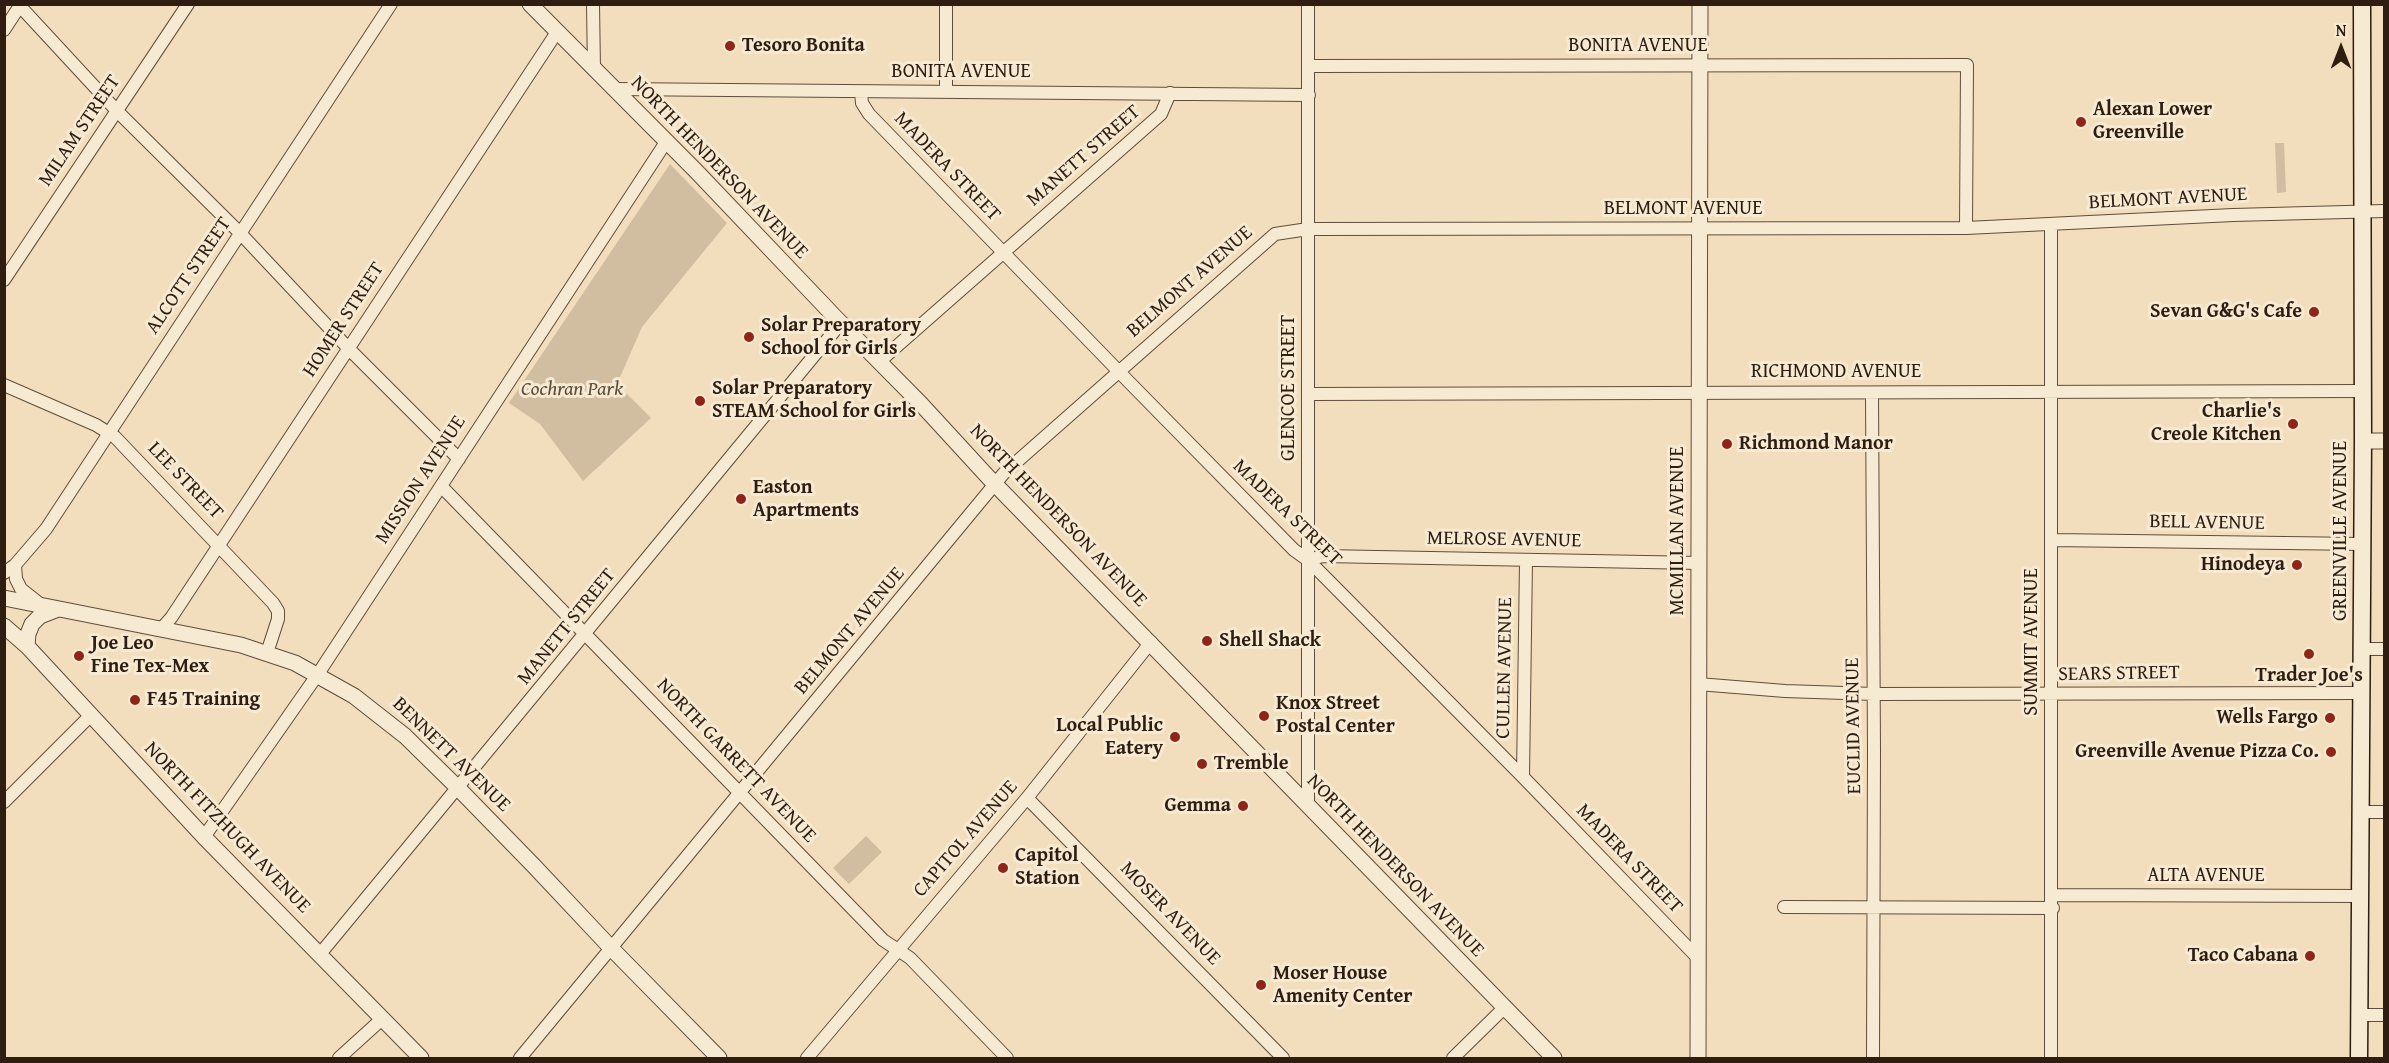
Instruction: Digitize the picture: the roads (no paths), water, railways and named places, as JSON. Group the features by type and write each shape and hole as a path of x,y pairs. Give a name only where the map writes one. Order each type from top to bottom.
{"main road":[{"name":"GREENVILLE AVENUE","path":"2359,1059 2363,441 2362,4"}],"street":[{"name":"MILAM STREET","path":"4,280 188,4"},
{"name":"ALCOTT STREET","path":"4,573 15,565 46,529 391,4"},
{"name":"NORTH HENDERSON AVENUE","path":"530,4 880,361 996,485 1554,1059"},
{"path":"593,4 594,70"},
{"path":"946,4 946,91"},
{"name":"GLENCOE STREET","path":"1308,4 1308,807"},
{"name":"MCMILLAN AVENUE","path":"1698,1059 1700,4"},
{"path":"4,30 20,5 117,111 240,233 349,349 459,459"},
{"name":"HOMER STREET","path":"162,628 175,613 557,32"},
{"name":"BONITA AVENUE","path":"1308,66 1967,64 1966,228"},
{"name":"BONITA AVENUE","path":"613,89 1309,94"},
{"name":"MADERA STREET","path":"861,92 862,103 869,114 1118,372 1523,777 1697,957"},
{"name":"MANETT STREET","path":"880,361 1161,114 1170,93"},
{"name":"MISSION AVENUE","path":"204,837 318,675 666,142"},
{"name":"BELMONT AVENUE","path":"520,1059 1004,473 1275,234 1308,229 1966,228 2233,215 2385,211"},
{"name":"SUMMIT AVENUE","path":"2051,225 2053,902 2051,1059"},
{"name":"MANETT STREET","path":"320,954 841,323"},
{"name":"LEE STREET","path":"4,385 108,432 219,544 278,611 277,627 267,653"},
{"name":"RICHMOND AVENUE","path":"1309,394 2363,391"},
{"name":"EUCLID AVENUE","path":"1872,393 1873,1059"},
{"path":"2363,441 2385,441"},
{"name":"NORTH GARRETT AVENUE","path":"441,486 883,940 910,957 1007,1059"},
{"name":"BELL AVENUE","path":"2052,540 2362,544"},
{"name":"MELROSE AVENUE","path":"1308,560 1319,556 1699,563"},
{"name":"CULLEN AVENUE","path":"1523,777 1526,560"},
{"path":"15,565 16,579 21,589 41,604"},
{"name":"BENNETT AVENUE","path":"4,598 222,640 267,653 318,675 379,714 458,788 719,1059"},
{"path":"27,646 32,624 40,616 60,608"},
{"name":"NORTH FITZHUGH AVENUE","path":"4,626 27,646 204,837 421,1059"},
{"name":"CAPITOL AVENUE","path":"807,1059 1027,798 1151,642"},
{"path":"2362,649 2385,650"},
{"name":"SEARS STREET","path":"1698,684 1785,691 1874,694 2361,693"},
{"path":"4,802 91,716"},
{"name":"MOSER AVENUE","path":"1027,798 1283,1059"},
{"path":"2359,812 2385,812"},
{"name":"ALTA AVENUE","path":"1784,907 1872,909 2053,902 2360,896"},
{"path":"1453,1059 1504,1008"},
{"path":"2360,1015 2385,1015"},
{"path":"339,1059 382,1019"}],"place":[{"name":"Tesoro Bonita","path":"730,46"},
{"name":"Alexan Lower Greenville","path":"2081,122"},
{"name":"Sevan G&G's Cafe","path":"2314,312"},
{"name":"Solar Preparatory School for Girls","path":"749,337"},
{"name":"Solar Preparatory STEAM School for Girls","path":"700,401"},
{"name":"Charlie's Creole Kitchen","path":"2293,424"},
{"name":"Richmond Manor","path":"1727,444"},
{"name":"Easton Apartments","path":"741,499"},
{"name":"Hinodeya","path":"2297,565"},
{"name":"Shell Shack","path":"1207,641"},
{"name":"Trader Joe's","path":"2309,654"},
{"name":"Joe Leo Fine Tex-Mex","path":"79,656"},
{"name":"F45 Training","path":"135,700"},
{"name":"Knox Street Postal Center","path":"1264,716"},
{"name":"Wells Fargo","path":"2330,718"},
{"name":"Local Public Eatery","path":"1175,737"},
{"name":"Greenville Avenue Pizza Co.","path":"2331,752"},
{"name":"Tremble","path":"1202,764"},
{"name":"Gemma","path":"1243,806"},
{"name":"Capitol Station","path":"1003,868"},
{"name":"Taco Cabana","path":"2310,956"},
{"name":"Moser House Amenity Center","path":"1261,985"}],"park label":[{"name":"Cochran Park","path":"572,390"}]}
